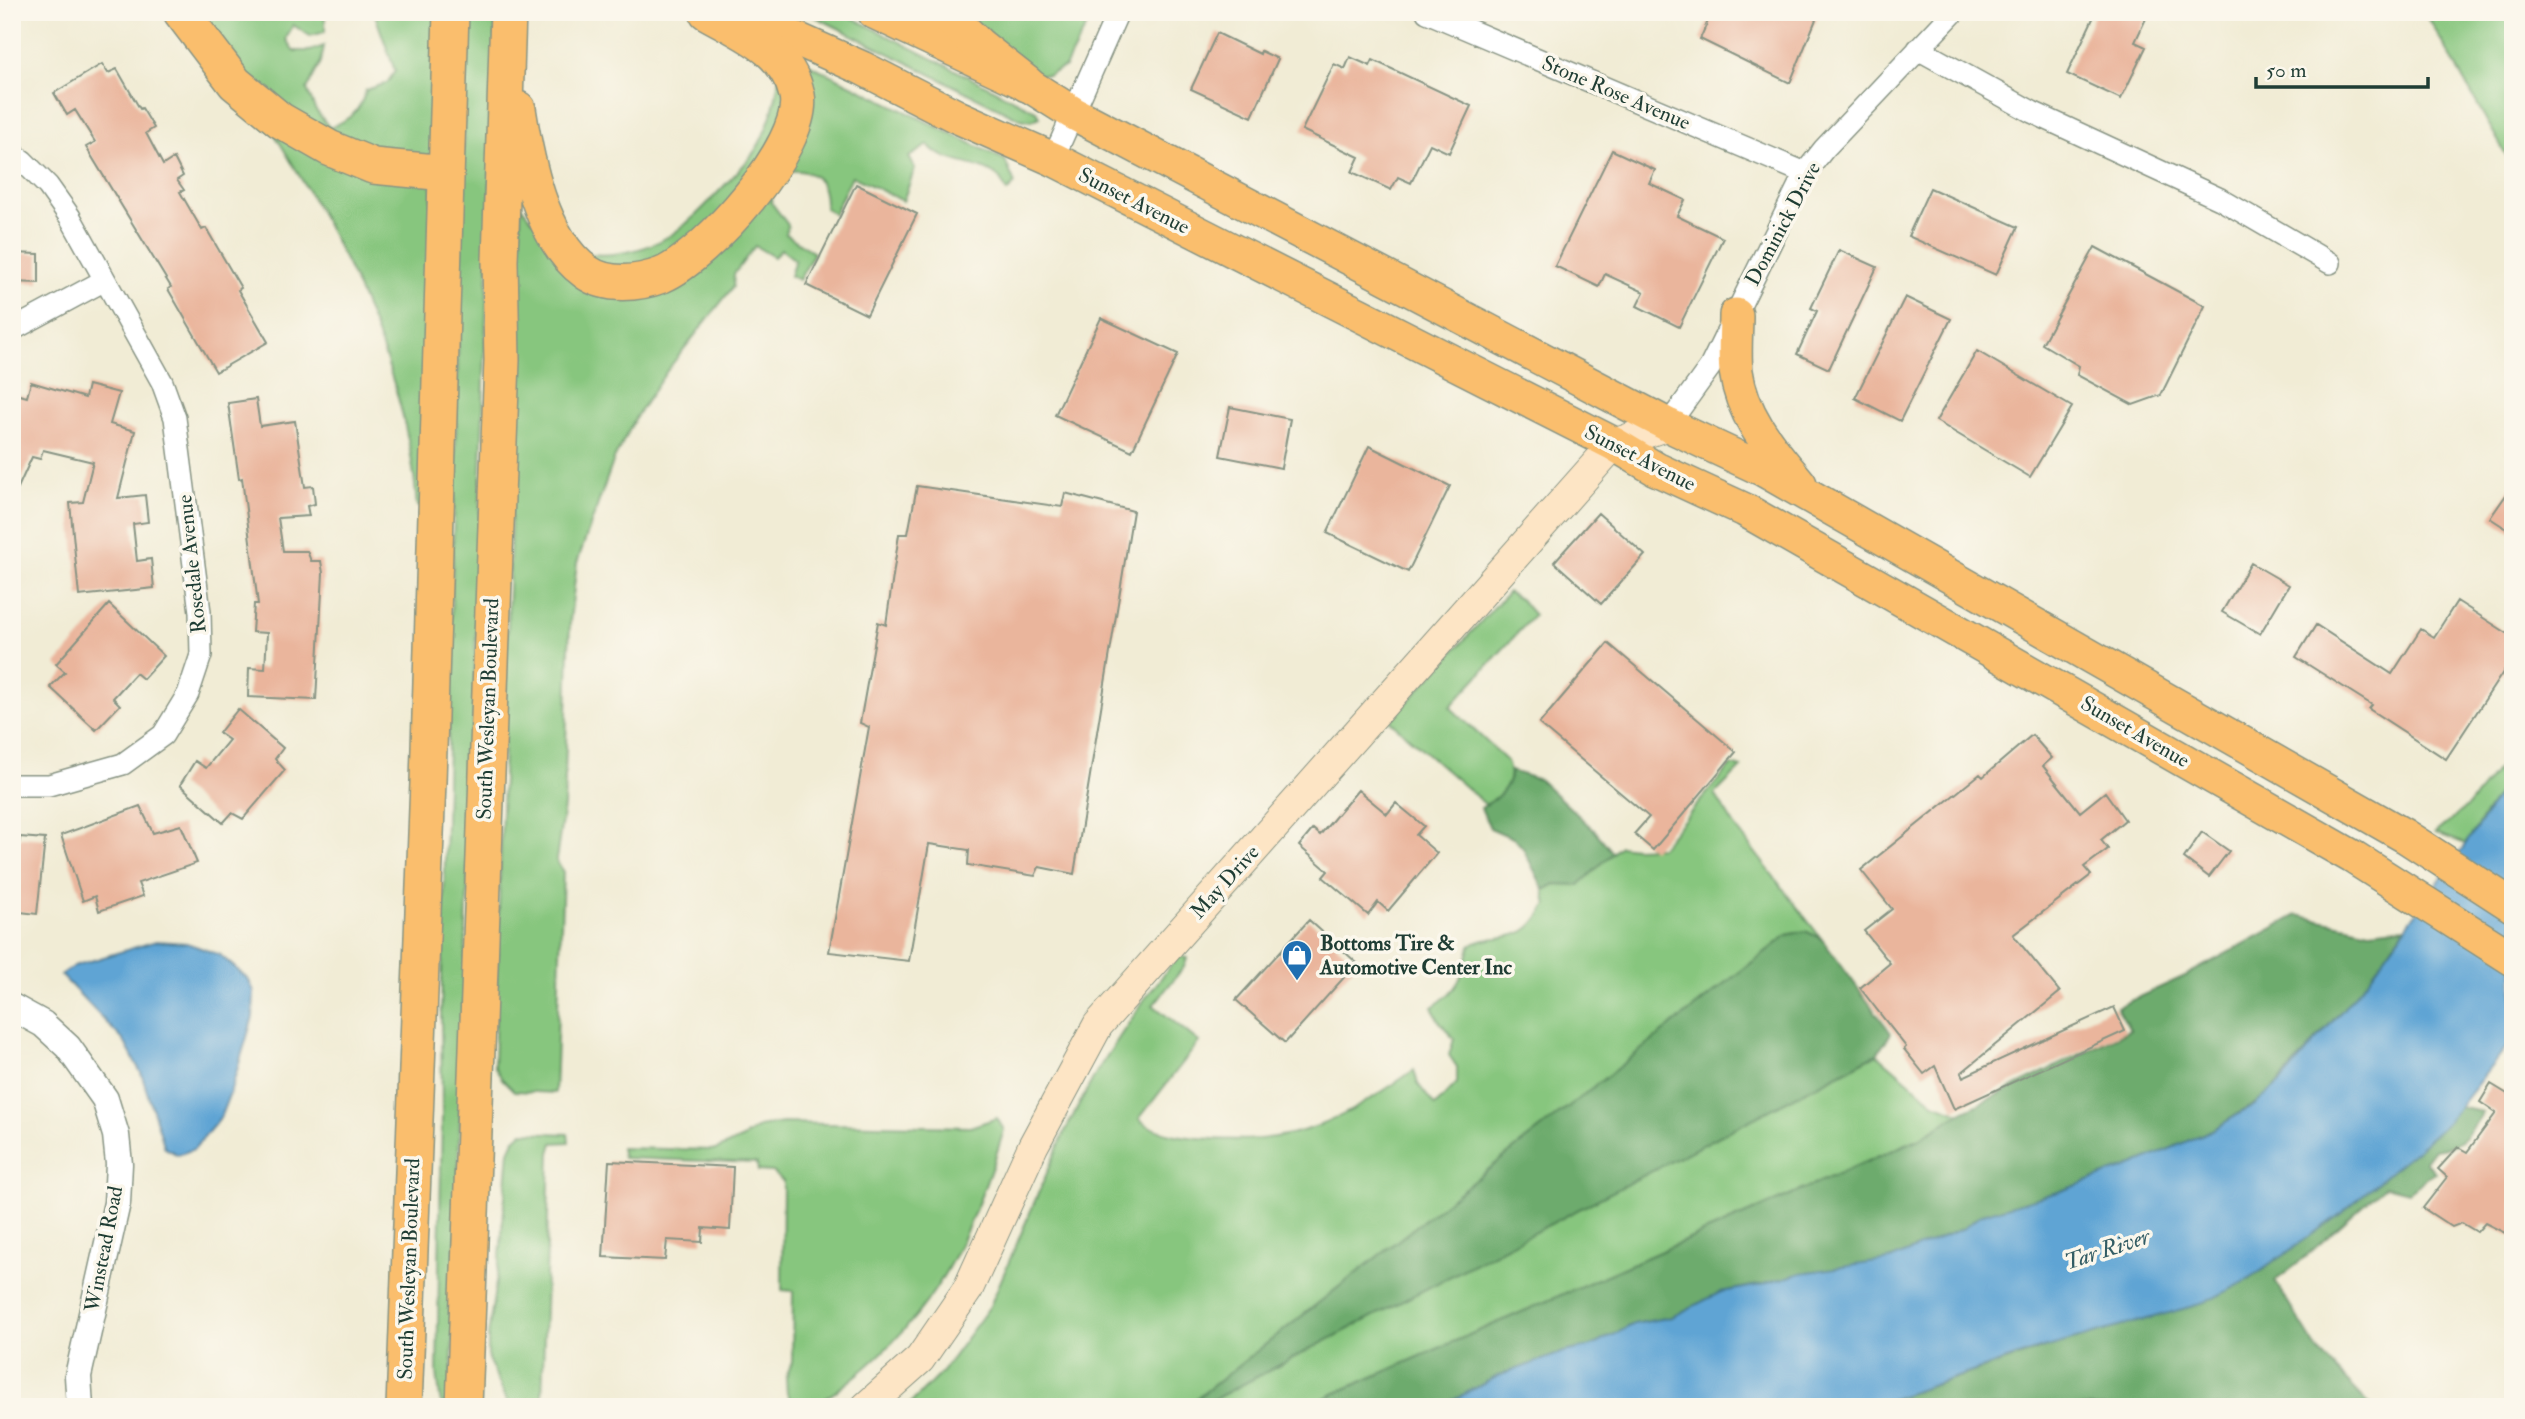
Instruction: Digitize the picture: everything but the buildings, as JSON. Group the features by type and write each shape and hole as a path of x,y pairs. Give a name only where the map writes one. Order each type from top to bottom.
{"highway":[{"path":"181,12 235,83 280,120 329,148 373,166 446,173"},
{"name":"South Wesleyan Boulevard","path":"404,1407 428,782 452,12"},
{"path":"509,12 516,101 522,136 543,209 563,247 587,272 605,281 627,283 661,275 700,249 761,182 788,141 795,124 797,96 776,54 764,44 707,12"},
{"name":"South Wesleyan Boulevard","path":"464,1407 502,360 499,261 509,12"},
{"path":"944,12 979,46 1027,84"}],"main road":[{"name":"Sunset Avenue","path":"737,12 1053,159 1614,444 1656,469 1745,510 2381,873 2513,960"},
{"name":"Sunset Avenue","path":"874,12 1027,84 1073,113 1668,425 1764,470 2405,836 2513,906"},
{"path":"1735,315 1736,369 1742,398 1765,440 1811,497"},
{"name":"May Drive","path":"866,1407 920,1359 968,1289 1034,1146 1098,1025 1614,444 1668,425"}],"street":[{"path":"1053,159 1118,12"},
{"name":"Stone Rose Avenue","path":"1427,12 1805,173"},
{"name":"Dominick Drive","path":"1668,425 1710,367 1805,173 1824,149 1954,12"},
{"path":"1918,49 2032,112 2220,199 2330,264"},
{"name":"Rosedale Avenue","path":"12,153 23,160 48,186 70,217 162,382 175,418 200,612 201,655 188,694 163,735 123,764 49,786 12,785"},
{"path":"12,330 105,280"},
{"name":"Winstead Road","path":"12,1007 43,1024 68,1047 105,1099 116,1135 119,1164 117,1203 78,1376 80,1407"}],"green space":[{"path":"197,12 325,12 325,32 310,36 293,25 286,39 293,51 310,51 324,46 321,62 307,89 315,109 330,128 353,114 366,90 387,83 395,71 374,12 437,12 424,507 417,506 408,439 391,373 367,309 305,186"},
{"path":"467,12 496,12 451,1395 443,1407 437,1372 442,1115 441,1014"},
{"path":"806,12 841,12 1036,111 1040,117 1031,121 1020,119"},
{"path":"959,12 1037,12 1048,18 1094,12 1065,67 1048,75 1033,75"},
{"path":"2425,12 2513,12 2513,167"},
{"path":"780,50 1005,160 1015,184 1007,192 999,178 990,172 943,156 928,145 909,157 915,168 903,201 852,176 834,214 825,208 824,191 818,179 806,172 789,171 775,187 771,202 788,225 786,234 814,253 799,280 790,276 795,260 781,249 774,257 755,246 734,274 733,287 669,368 637,415 614,459 577,563 570,621 564,806 556,860 563,872 555,1093 514,1091 494,1066 521,206 552,239 576,252 604,255 633,251 671,235 707,204 759,144 776,95"},
{"path":"1508,592 1521,600 1534,615 1450,707 1507,761 1509,775 1506,787 1486,805 1390,721"},
{"path":"2513,746 2513,767 2466,844 2435,833 2468,806"},
{"path":"1731,765 1741,768 1715,794 1734,825 1821,938 1805,931 1787,935 1186,1407 907,1407 941,1373 990,1306 1064,1133 1097,1071 1144,1000 1178,956 1187,958 1184,967 1153,1005 1199,1042 1139,1119 1145,1124 1167,1133 1199,1138 1262,1139 1289,1134 1338,1117 1414,1070 1418,1084 1435,1106 1457,1083 1457,1067 1449,1055 1454,1039 1439,1021 1432,1007 1454,988 1465,966 1470,946 1524,931 1547,905 1544,890 1555,884 1579,885 1620,846 1661,847"},
{"path":"1511,771 1540,780 1596,832 1613,853 1579,885 1555,884 1544,890 1523,848 1515,839 1490,828 1481,808 1501,793"},
{"path":"2297,915 2370,931 2405,927 2368,980 2267,1096 2212,1130 2136,1164 2058,1192 1982,1214 1964,1228 1890,1260 1721,1292 1672,1317 1634,1324 1592,1346 1564,1352 1498,1376 1440,1407 1304,1407 1921,1138 1960,1113 2130,1030 2117,1007 2185,976"},
{"path":"1805,931 1821,938 1891,1033 1877,1054 1199,1407 1186,1407 1787,935"},
{"path":"1877,1054 1934,1103 1960,1113 1920,1138 1304,1407 1199,1407"},
{"path":"2458,1107 2483,1112 2464,1138 2444,1148 2434,1149 2425,1161 2435,1172 2408,1192 2385,1186 2275,1281 2318,1351 2372,1407 1869,1407 2250,1279 2339,1215 2444,1126"},
{"path":"997,1118 1004,1130 992,1166 962,1242 935,1290 903,1331 865,1368 825,1398 811,1405 795,1407 787,1393 786,1378 792,1362 793,1291 782,1290 783,1181 772,1172 758,1171 757,1163 623,1158 621,1148 716,1150 743,1138 759,1127 783,1123 970,1127"},
{"path":"523,1132 568,1134 569,1142 553,1143 550,1153 542,1400 568,1402 568,1407 510,1407 488,1359 488,1335 500,1256 509,1151 514,1140"}],"water":[{"name":"Tar River","path":"2513,767 2513,1039 2444,1126 2339,1215 2250,1279 2204,1303 2033,1351 1869,1407 1440,1407 1498,1376 1564,1352 1592,1346 1634,1324 1672,1317 1721,1292 1761,1285 1801,1273 1890,1260 1964,1228 1982,1214 2058,1192 2136,1164 2212,1130 2255,1105 2280,1083 2368,980 2484,818"},
{"path":"156,941 187,943 220,955 248,979 254,991 253,1017 220,1118 194,1149 178,1155 165,1148 141,1073 124,1041 61,975 74,966"}],"place":[{"name":"Bottoms Tire & Automotive Center Inc","path":"1297,982"}]}
